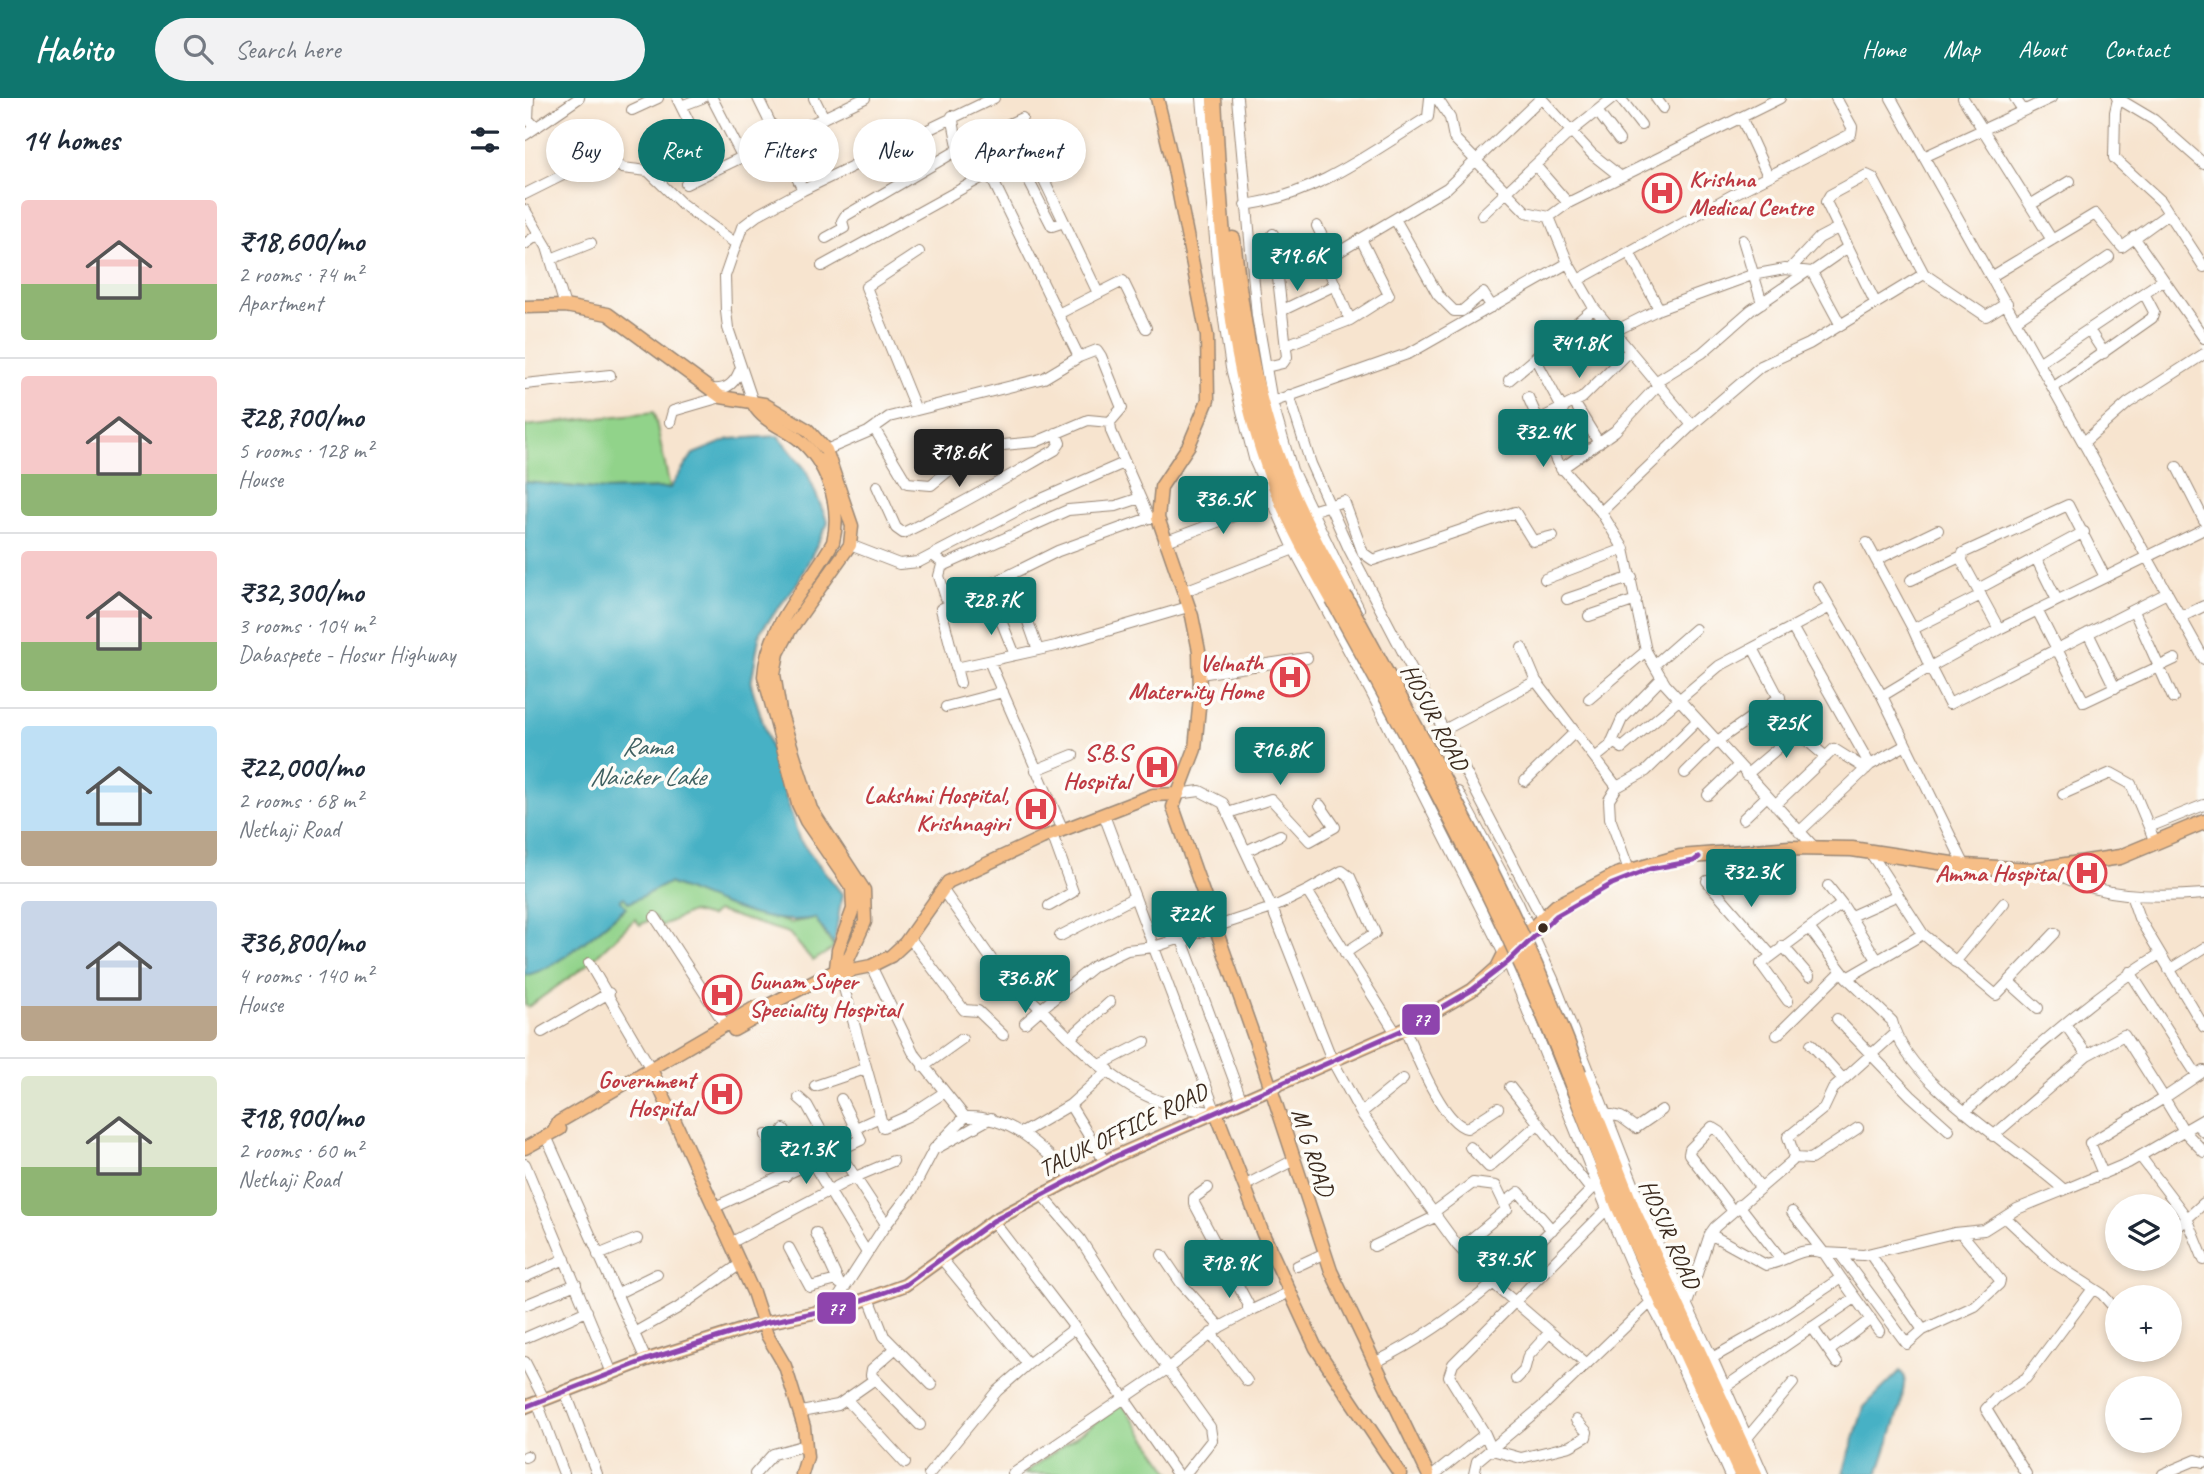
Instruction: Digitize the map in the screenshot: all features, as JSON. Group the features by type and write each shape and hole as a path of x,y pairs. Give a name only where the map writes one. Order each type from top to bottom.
{"highway":[{"name":"HOSUR ROAD","path":"1214,98 1226,251 1223,275 1263,450 1290,519 1345,600"},
{"name":"HOSUR ROAD","path":"1223,98 1234,242 1245,323 1254,337 1275,452 1303,519 1537,964 1574,1075 1685,1336"},
{"path":"1504,961 1542,918 1584,891 1629,870 1680,857 1815,848 1870,852 1965,866 2017,867 2032,870 2120,857 2204,822"},
{"path":"1532,932 1621,880 1699,857"},
{"path":"1685,1336 1741,1474"},
{"path":"1685,1336 1755,1474"}],"main road":[{"path":"843,964 870,966 891,956 909,937 948,882 1057,832 1153,795 1177,793 1195,749 1199,651 1188,607 1153,518 1161,487 1189,445 1208,400 1207,336 1157,98"},
{"path":"1166,98 1173,164"},
{"path":"525,307 565,306 608,314 626,324 716,393 754,405 764,404 788,417 807,430 826,450 852,526 850,545 790,629 778,653 774,674 780,711 811,809 864,890 867,913 863,932 843,964 767,1006 756,1007 655,1076"},
{"path":"754,405 760,415 806,446 817,460 835,503 837,517 833,542 771,642 765,655 764,676 798,804 806,821 852,888 855,898 847,925 843,964"},
{"name":"M G ROAD","path":"1177,793 1173,807 1325,1253 1428,1474"},
{"name":"TALUK OFFICE ROAD","path":"535,1403 646,1360 869,1298 905,1285 993,1221 1105,1161 1213,1111 1400,1031 1472,990 1504,961"},
{"path":"525,1148 550,1133 559,1122 655,1076 761,1015 767,1006"},
{"path":"655,1076 755,1287 753,1292"},
{"path":"1213,1111 1316,1348 1400,1474"},
{"path":"717,1206 765,1326 774,1333 785,1360 801,1412 806,1449 800,1474"}],"street":[{"path":"529,98 528,119 535,127"},
{"path":"525,135 579,98"},
{"path":"632,110 658,98"},
{"path":"687,119 679,102 702,98"},
{"path":"712,98 739,150"},
{"path":"758,98 768,119"},
{"path":"814,98 824,118 851,101 865,98"},
{"path":"754,405 728,328 726,311 725,276 742,227 803,190 994,98"},
{"path":"1202,98 1237,396 1255,462 1271,502 1378,705 1504,961 1594,1187 1651,1302 1712,1358 1763,1474"},
{"path":"1237,98 1254,337 1266,367 1272,402 1292,470 1311,511 1345,600 1429,738 1532,932 1652,1232 1686,1304"},
{"path":"1245,205 1272,201 1306,190 1331,176 1428,117 1430,98"},
{"path":"1437,98 1450,118 1454,138 1526,212 1549,217 1569,203 1780,98"},
{"path":"1620,98 1641,125"},
{"path":"1656,98 1663,108"},
{"path":"1579,280 1768,176 1851,134 1852,127 1836,98"},
{"path":"1891,98 1926,156 2204,659"},
{"path":"1963,98 2052,240"},
{"path":"2015,98 2023,110"},
{"path":"1926,156 2051,98"},
{"path":"2202,157 2154,120 2118,98 2114,158 2161,201 2204,267"},
{"path":"1350,320 1327,266 1332,256 1447,188 1545,99 1592,154 1621,177"},
{"path":"1482,215 1604,103 1619,140"},
{"path":"1741,117 1768,176"},
{"path":"826,238 844,228 842,221 845,216 950,155"},
{"path":"1535,165 1569,203"},
{"path":"624,169 648,170 682,204 735,243"},
{"path":"1875,302 1826,198 1870,176 1924,274 1986,316 2007,303"},
{"path":"2030,205 2070,181"},
{"path":"525,194 549,182"},
{"path":"686,184 690,182"},
{"path":"799,182 803,190"},
{"path":"822,266 974,182"},
{"path":"994,182 1079,357"},
{"path":"1029,182 1052,226 1064,222"},
{"path":"1045,182 1098,293"},
{"path":"525,210 551,259 565,306"},
{"path":"1992,276 2095,214 2122,247 2169,213"},
{"path":"1549,217 1569,263 1594,308 1628,352 1692,425"},
{"path":"1395,219 1438,295 1454,311 1462,311 1483,293 1492,307"},
{"path":"1317,226 1332,256"},
{"path":"1790,269 1819,238 1838,228"},
{"path":"525,244 540,234"},
{"path":"1266,367 1286,361 1283,310 1273,234"},
{"path":"2134,237 2204,338"},
{"path":"1286,345 1350,320 1389,295 1361,239"},
{"path":"1743,240 1762,303"},
{"path":"551,259 591,243"},
{"path":"1562,469 1599,443 1656,384 1702,353 1762,303 1848,247"},
{"path":"916,410 866,287 919,252"},
{"path":"1629,252 1658,309"},
{"path":"1277,264 1313,254"},
{"path":"2016,320 2109,257"},
{"path":"1272,402 1410,353 1569,263"},
{"path":"1613,332 1658,309 1752,275 1790,269 1808,273 1840,324"},
{"path":"1601,513 1692,425 1761,366 1800,349 1924,274"},
{"path":"2040,362 2164,280"},
{"path":"1058,314 1126,282 1146,328"},
{"path":"1283,310 1335,285"},
{"path":"2054,387 2154,315 2144,293"},
{"path":"1509,380 1594,308"},
{"path":"2089,330 2103,353"},
{"path":"826,450 871,430 889,417 1044,378 1079,357 1097,350 1101,356 1122,408 1110,422 1111,431 1140,499 1153,518 1058,551 941,609 960,683"},
{"path":"1538,420 1575,404 1628,352"},
{"path":"2084,442 2128,404 2204,354"},
{"path":"1535,358 1563,410"},
{"path":"670,422 673,411 727,388 741,367"},
{"path":"525,384 610,375"},
{"path":"1289,395 1311,464 1328,505 1542,918"},
{"path":"1528,397 1548,448 1562,469 1601,513 1623,549 1632,577 1646,651 1662,678 1697,721 1815,848"},
{"path":"1575,404 1599,443"},
{"path":"871,430 907,483 931,485 957,464 1003,445 1030,443 1088,420 1110,422"},
{"path":"877,486 896,528 903,533 967,502 979,491 1055,450 1060,443 1056,433"},
{"path":"850,545 899,564 909,565 934,556 1030,504 1124,463"},
{"path":"2177,467 2204,520"},
{"path":"942,565 1068,510 1116,506 1140,499"},
{"path":"1311,511 1343,501 1363,553 1373,560 1515,512 1533,541 1552,536"},
{"path":"1164,542 1271,502"},
{"path":"1911,580 2062,506 2072,508 2105,576"},
{"path":"1882,696 1999,629 2204,529"},
{"path":"1876,560 1938,530"},
{"path":"1913,629 2084,532"},
{"path":"1867,543 1949,704 2167,593"},
{"path":"1182,592 1294,549"},
{"path":"1545,579 1623,549"},
{"path":"934,556 942,565"},
{"path":"1962,556 1999,629"},
{"path":"2036,558 2057,600"},
{"path":"942,565 940,576 946,598"},
{"path":"1567,599 1632,577"},
{"path":"1818,587 1882,696 1965,866"},
{"path":"1345,600 1374,596"},
{"path":"1020,599 1038,650"},
{"path":"1589,616 1636,600"},
{"path":"2181,617 2204,606"},
{"path":"956,668 1038,650 1188,607"},
{"path":"1612,741 1622,748 1719,666 1830,607"},
{"path":"996,608 1015,655"},
{"path":"2037,610 2084,702 2175,659"},
{"path":"2134,611 2172,698"},
{"path":"1792,627 1868,767"},
{"path":"1654,665 1695,629"},
{"path":"2088,633 2115,688"},
{"path":"1522,648 1536,681 1617,787"},
{"path":"1753,648 1797,732 1826,757"},
{"path":"1589,699 1646,651"},
{"path":"1200,674 1307,658"},
{"path":"989,661 1036,770 1057,832 1073,892 1049,906"},
{"path":"1595,758 1607,749 1622,719 1662,678"},
{"path":"1429,738 1536,681"},
{"path":"946,707 1003,692"},
{"path":"1685,773 1716,742 1780,697"},
{"path":"1629,870 1608,808 1609,800 1617,787 1646,771 1697,721"},
{"path":"1525,781 1575,732"},
{"path":"1747,775 1797,732"},
{"path":"1799,832 1868,767 1906,745"},
{"path":"1775,805 1834,749 1868,767"},
{"path":"1036,770 1073,755"},
{"path":"1707,796 1738,766"},
{"path":"2063,794 2111,773 2131,784 2155,843"},
{"path":"1177,793 1200,791 1223,803 1272,908 1332,1060 1361,1113 1460,1248 1494,1284 1587,1364"},
{"path":"1743,819 1766,796"},
{"path":"1228,813 1271,799 1310,841 1335,827 1320,805"},
{"path":"2149,827 2204,805"},
{"path":"942,889 999,970 1070,1038 1105,1067 1126,1084 1162,1102 1213,1111 1104,815"},
{"path":"1245,851 1280,835"},
{"path":"1870,852 1923,934 1991,994 1999,993 2055,933"},
{"path":"2047,866 2082,882 2131,895 2168,897 2204,894"},
{"path":"1025,1023 1094,966 1127,950 1154,947 1272,908 1342,871 1350,877 1375,933 1345,953"},
{"path":"1707,881 1771,955"},
{"path":"1828,886 1851,916 1878,961"},
{"path":"1307,891 1345,953 1400,1031 1441,1102 1460,1126 1467,1128 1498,1108"},
{"path":"1851,916 1898,895"},
{"path":"2131,895 2136,911 2204,1027"},
{"path":"1059,936 1135,897"},
{"path":"1955,962 2004,903"},
{"path":"1788,1001 1763,969 1763,961 1842,904"},
{"path":"655,917 726,1026"},
{"path":"1809,928 1844,975 1892,1021 1894,1034 1933,1082 1993,1136 2034,1163 2064,1190"},
{"path":"1777,1035 1844,975 1878,961 1923,934"},
{"path":"909,937 964,1010 978,1011 1003,1035"},
{"path":"1181,937 1241,1099"},
{"path":"1783,946 1809,976"},
{"path":"2169,970 2204,948"},
{"path":"1964,1112 2065,1024 2130,972 2160,954"},
{"path":"589,963 655,1076"},
{"path":"843,964 865,1069 883,1127 908,1116 945,1092"},
{"path":"870,966 923,1067 965,1117"},
{"path":"2103,1174 2090,1143 2200,1073 2130,972"},
{"path":"2009,982 2038,1009"},
{"path":"542,1032 608,993"},
{"path":"1070,1038 1110,1002"},
{"path":"1837,1020 1869,1055 1949,1130"},
{"path":"2065,1024 2087,1055"},
{"path":"1794,1158 1788,1138 1828,1104 1833,1089 1894,1034"},
{"path":"1993,1136 2087,1055 2124,1035 2185,1130 2204,1152"},
{"path":"923,1067 962,1039"},
{"path":"1022,1133 1070,1105 1105,1067 1145,1042"},
{"path":"1811,1044 1843,1079"},
{"path":"815,1086 865,1069"},
{"path":"1361,1113 1403,1079"},
{"path":"1510,1087 1538,1124 1594,1187"},
{"path":"799,1098 807,1104 836,1153 886,1224"},
{"path":"717,1206 861,1140 841,1099"},
{"path":"1070,1105 1105,1161"},
{"path":"1604,1113 1621,1117 1636,1128 1662,1110"},
{"path":"856,1128 880,1117"},
{"path":"831,1309 886,1224 912,1191 935,1149 965,1117 991,1118 1022,1133 1034,1140 1073,1178"},
{"path":"935,1149 991,1118"},
{"path":"1710,1234 1766,1265 1800,1250 1870,1254 1984,1230 2017,1209 2140,1156 2200,1121 2204,1132"},
{"path":"1470,1147 1489,1167 1538,1124"},
{"path":"1760,1187 1720,1132 1712,1127 1690,1149 1689,1154 1781,1259"},
{"path":"1729,1474 1685,1336 1686,1304 1710,1234 1794,1158 1811,1159 1858,1128"},
{"path":"784,1129 867,1253"},
{"path":"550,1133 598,1255 646,1360"},
{"path":"767,1135 786,1175"},
{"path":"2140,1156 2187,1218 2204,1260"},
{"path":"1244,1186 1294,1160"},
{"path":"734,1241 853,1178 893,1161"},
{"path":"525,1164 612,1373"},
{"path":"1374,1245 1436,1214 1473,1183 1496,1186 1507,1209 1460,1248"},
{"path":"1376,1362 1410,1345 1494,1284 1594,1187"},
{"path":"1209,1188 1194,1198 1193,1203 1248,1304 1248,1312"},
{"path":"1504,1203 1519,1192 1552,1230"},
{"path":"1042,1195 1080,1239 1213,1435 1185,1474"},
{"path":"2182,1223 2204,1203"},
{"path":"1492,1450 1449,1376 1453,1364 1607,1209"},
{"path":"1792,1212 1879,1331"},
{"path":"2006,1218 2054,1263 2105,1297"},
{"path":"993,1221 1075,1328 1122,1399 1177,1474"},
{"path":"815,1233 842,1292"},
{"path":"1840,1254 1904,1343 1975,1306 2000,1282 1962,1234"},
{"path":"598,1255 637,1239"},
{"path":"789,1248 808,1286 837,1280"},
{"path":"1297,1265 1325,1253"},
{"path":"1870,1254 1923,1331"},
{"path":"1162,1255 1247,1381"},
{"path":"941,1258 1028,1364"},
{"path":"525,1277 565,1259"},
{"path":"634,1333 678,1308 739,1265"},
{"path":"616,1294 657,1274"},
{"path":"1712,1358 1767,1327 1841,1278"},
{"path":"525,1305 576,1284"},
{"path":"2026,1474 1986,1409 1996,1398 2026,1378 2092,1290"},
{"path":"1013,1474 1167,1369 1215,1330 1290,1292"},
{"path":"869,1298 879,1328 932,1385"},
{"path":"1725,1387 1855,1298"},
{"path":"1474,1474 1477,1461 1587,1364 1651,1302"},
{"path":"525,1338 587,1311"},
{"path":"1829,1351 1871,1319"},
{"path":"1812,1327 1837,1363"},
{"path":"929,1474 996,1391 1075,1328"},
{"path":"1516,1379 1524,1371 1528,1356 1550,1332"},
{"path":"896,1348 872,1369 875,1379 920,1425"},
{"path":"525,1362 535,1403 564,1474"},
{"path":"801,1412 829,1408 847,1400 875,1379"},
{"path":"1747,1438 1793,1383"},
{"path":"565,1391 597,1474"},
{"path":"847,1400 905,1463"},
{"path":"1492,1450 1521,1458 1570,1446 1588,1434 1576,1420"},
{"path":"1435,1474 1485,1434"},
{"path":"755,1474 773,1454 806,1449"},
{"path":"2163,1474 2196,1460 2204,1462"}],"green space":[{"path":"654,412 670,488 605,490 525,482 525,426"},
{"path":"668,883 722,903 790,923 815,918 834,948 813,961 789,933 717,911 710,917 691,912 661,926 655,917 640,925 635,919 587,965 528,1007 525,1005 525,975 550,966 591,936 626,908 620,900 625,896 629,903"},
{"path":"1122,1404 1172,1474 1023,1474"}],"water":[{"name":"Rama Naicker Lake","path":"778,436 806,470 828,523 798,582 760,632 751,684 799,839 842,894 834,945 815,918 796,920 759,916 668,883 629,903 624,897 620,900 626,907 578,947 550,966 525,975 525,482 605,490 670,488 693,454 730,439"},
{"path":"1900,1371 1905,1377 1901,1406 1878,1474 1843,1474 1864,1407"}],"transit line":[{"name":"77","path":"525,1407 646,1360 764,1323 847,1306 905,1285 993,1221 1114,1157 1405,1029 1472,990 1508,962 1556,916 1612,884 1650,869 1694,861 1699,857"}],"place":[{"name":"Krishna Medical Centre","path":"1662,193"},
{"name":"Velnath Maternity Home","path":"1290,677"},
{"name":"S.B.S Hospital","path":"1157,767"},
{"name":"Lakshmi Hospital, Krishnagiri","path":"1036,809"},
{"name":"Amma Hospital","path":"2087,873"},
{"name":"Gunam Super Speciality Hospital","path":"722,995"},
{"name":"Government Hospital","path":"722,1094"}]}
